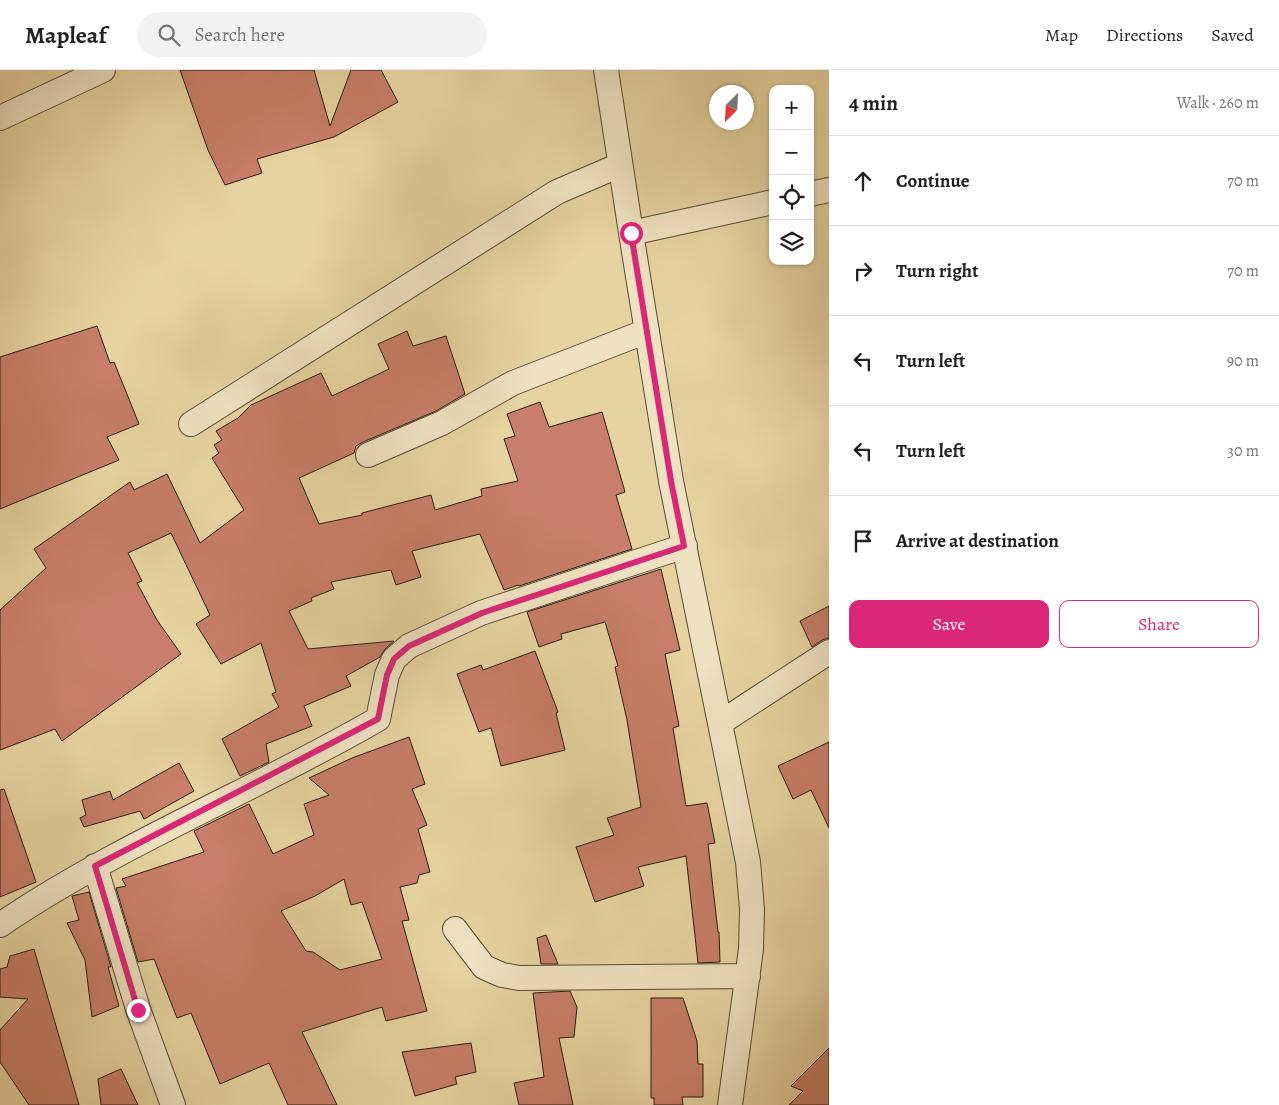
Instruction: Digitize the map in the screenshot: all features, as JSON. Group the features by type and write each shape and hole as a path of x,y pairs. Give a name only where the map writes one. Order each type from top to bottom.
{"street":[{"path":"0,118 103,70"},
{"path":"606,70 671,481 748,862 752,909 752,949 730,1105"},
{"path":"191,424 557,192 620,165"},
{"path":"814,193 829,190"},
{"path":"631,233 769,203"},
{"path":"368,455 442,423 513,383 647,331"},
{"path":"0,925 39,898 95,866 378,719 387,675 394,659 409,646 482,613 684,546"},
{"path":"720,723 829,652"},
{"path":"95,866 138,1010 173,1105"},
{"path":"455,929 484,967 502,975 519,978 748,976"}],"building":[{"path":"180,70 314,70 330,126 351,70 381,70 398,102 334,137 257,159 262,173 225,185 208,150"},
{"path":"97,326 110,363 114,362 139,424 107,437 119,460 0,509 0,357"},
{"path":"407,331 413,346 446,336 465,394 436,411 363,442 356,446 354,453 299,478 319,524 362,515 362,513 431,495 435,510 482,496 481,489 518,481 504,439 515,436 507,414 540,402 549,427 602,412 625,492 616,495 632,549 504,590 480,534 412,551 421,577 396,585 391,570 331,582 334,589 311,598 312,601 289,611 308,649 394,641 385,649 380,657 346,676 351,686 304,706 312,726 266,744 269,762 240,776 222,739 279,707 272,694 276,692 261,643 221,664 196,624 210,615 171,533 128,553 142,581 137,583 157,620 181,654 62,741 55,729 0,750 0,610 46,568 34,549 130,482 134,490 167,474 200,543 244,510 212,458 219,453 214,445 222,440 216,431 238,418 251,405 321,373 332,396 389,369 378,344"},
{"path":"661,569 680,650 665,654 679,726 673,728 686,806 707,803 715,843 708,844 719,932 720,962 698,963 686,856 638,867 644,886 595,902 576,847 614,835 607,818 641,807 627,720 615,667 618,666 605,622 561,634 562,639 539,647 527,612"},
{"path":"829,606 829,638 822,640 812,647 800,621"},
{"path":"535,651 558,712 556,713 565,750 501,766 491,728 479,732 457,674 481,665 483,670"},
{"path":"409,737 425,784 412,789 427,825 418,829 430,872 419,875 417,883 400,887 409,920 402,921 427,1011 386,1021 382,1007 302,1032 337,1105 288,1105 269,1063 220,1084 191,1013 177,1018 154,959 138,962 116,888 126,886 122,879 204,852 194,831 249,804 273,854 314,835 304,804 329,795 309,778 352,758","holes":["344,879 351,905 362,902 382,959 340,970 313,952 306,951 281,911 315,896"]},
{"path":"829,742 829,828 811,790 793,799 778,766"},
{"path":"179,763 194,791 144,819 140,811 84,827 80,818 86,815 82,800 110,791 113,800"},
{"path":"4,789 36,882 0,897 0,790"},
{"path":"89,892 111,967 108,967 119,1006 92,1017 85,960 67,923 79,920 72,896"},
{"path":"546,935 558,964 541,964 537,938"},
{"path":"34,949 79,1105 29,1105 0,1062 0,1030 28,999 0,997 0,969 7,967 10,956"},
{"path":"570,991 577,1007 574,1037 559,1038 573,1105 519,1105 514,1083 544,1077 533,993"},
{"path":"651,998 683,998 697,1041 698,1064 703,1064 703,1097 682,1097 683,1105 654,1105 654,1098 651,1098"},
{"path":"471,1043 476,1072 455,1077 457,1084 415,1096 402,1052"},
{"path":"829,1048 829,1105 789,1105 803,1091 791,1086"},
{"path":"121,1069 138,1105 101,1105 98,1079"}],"route":[{"path":"138,1010 95,866 378,719 387,675 394,659 409,646 482,613 684,546 671,481 631,233"}]}
